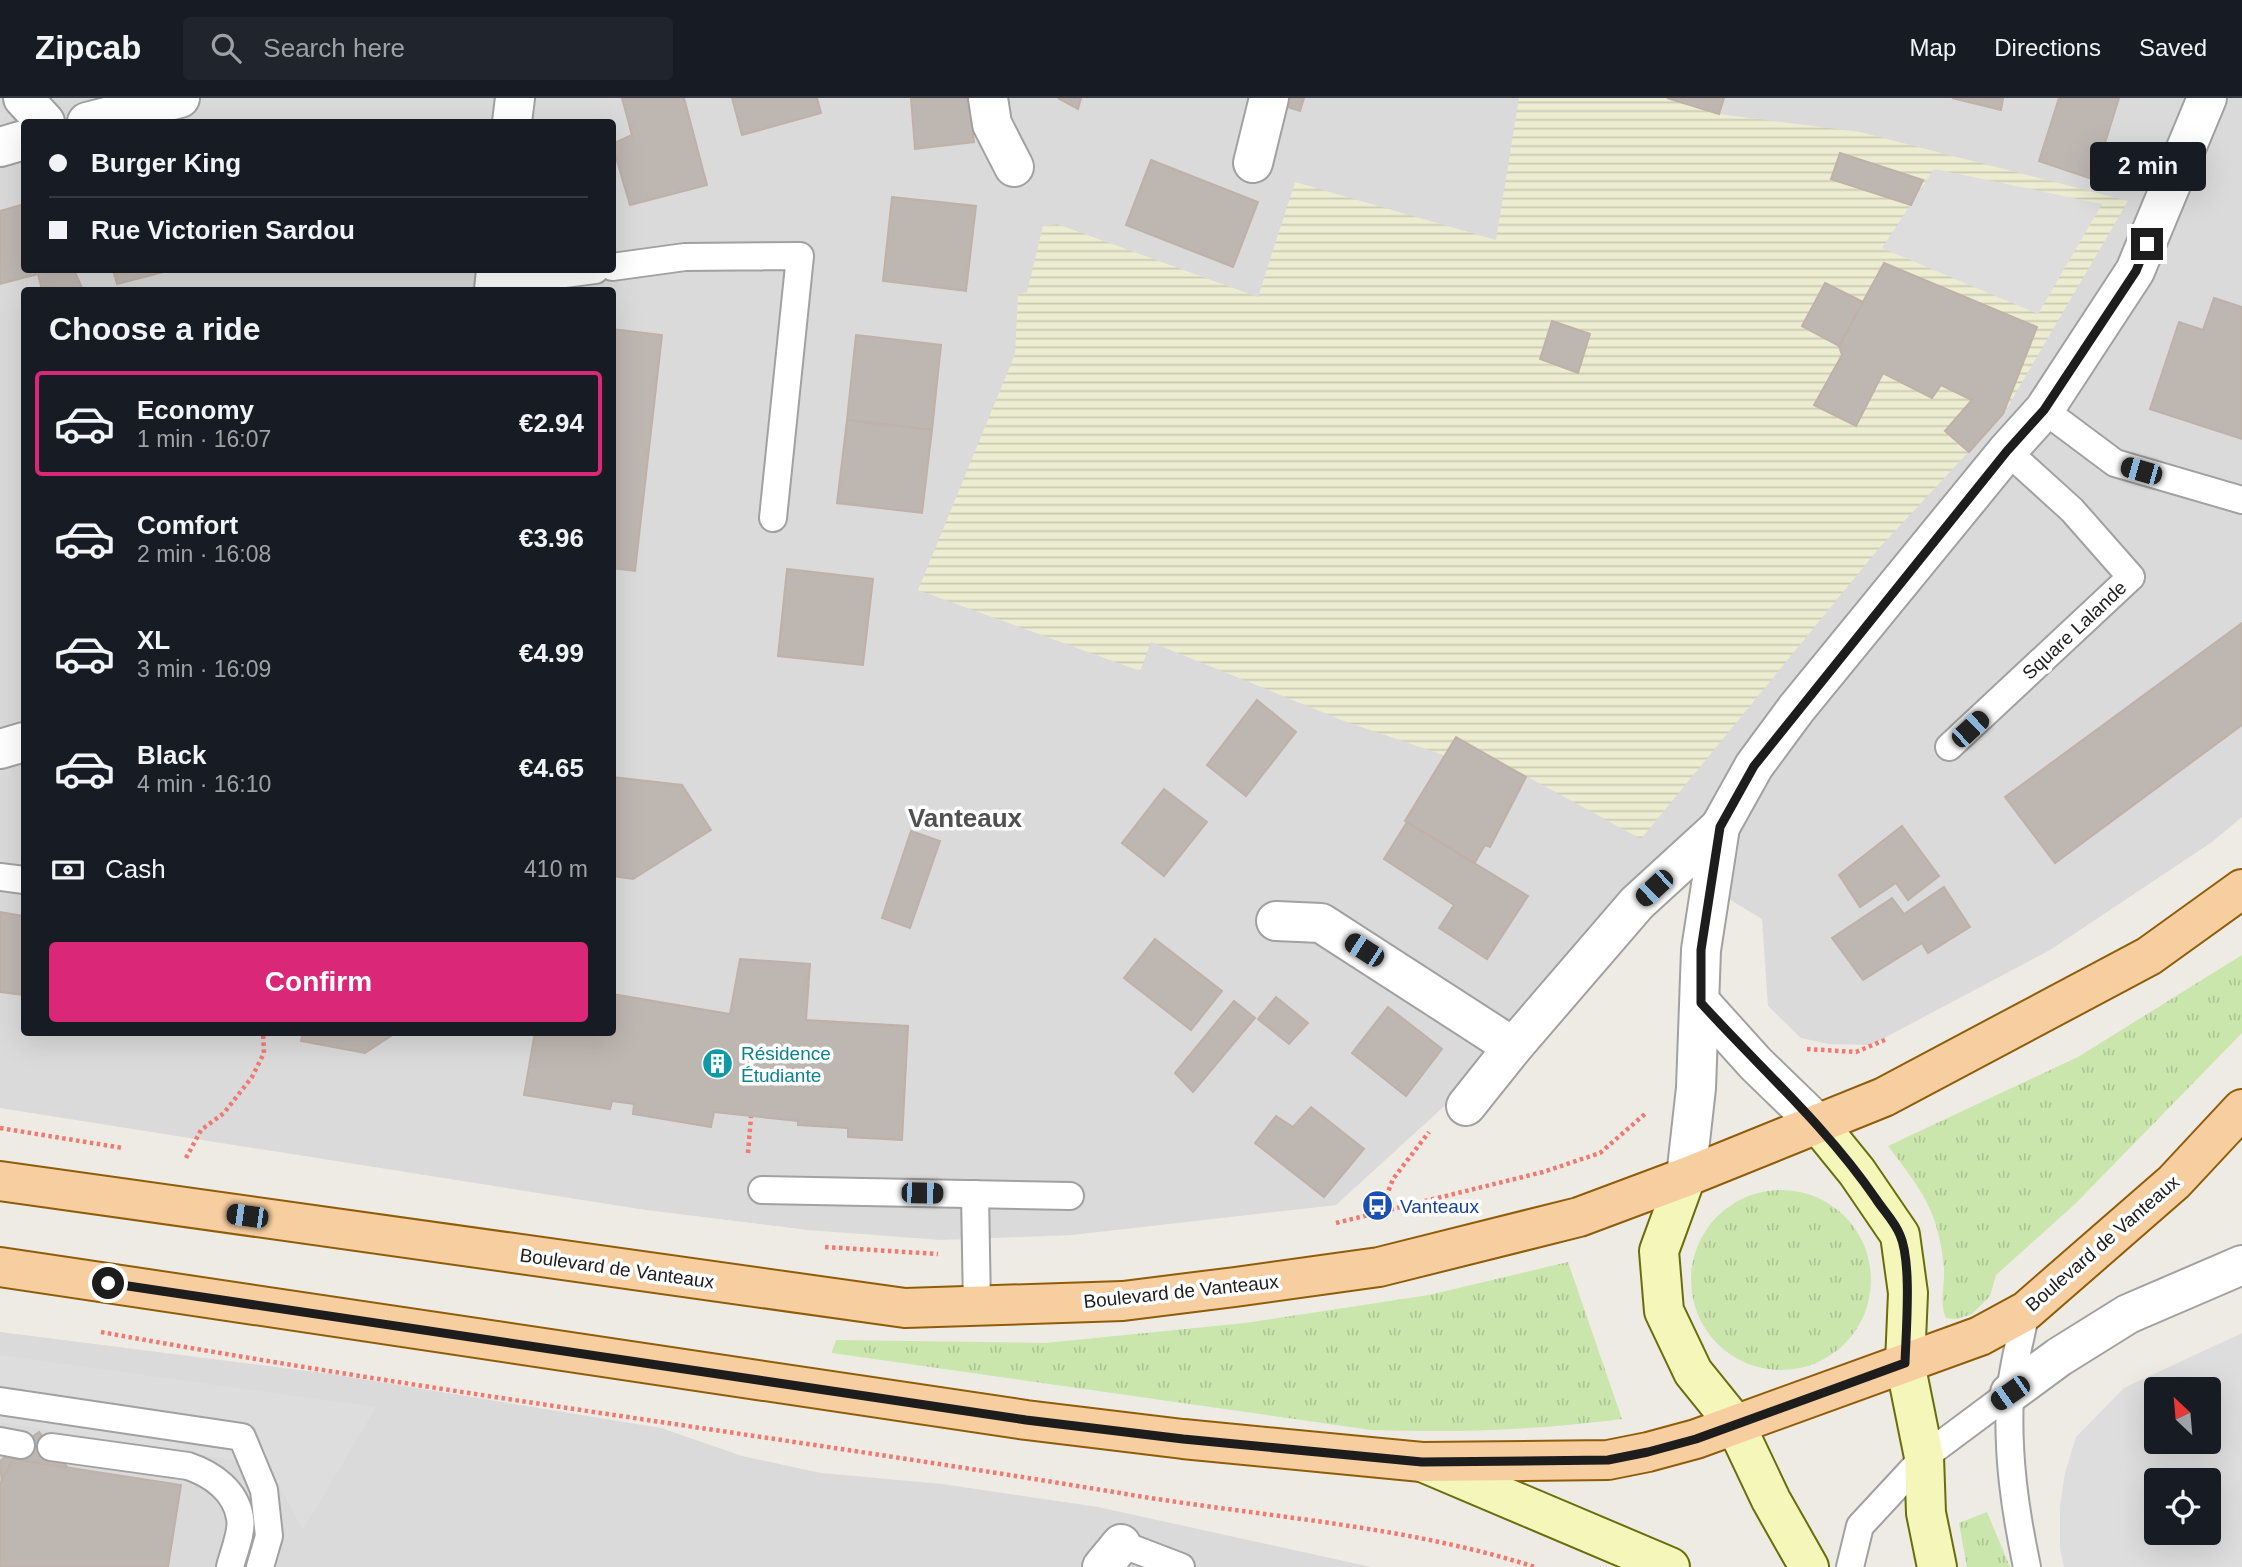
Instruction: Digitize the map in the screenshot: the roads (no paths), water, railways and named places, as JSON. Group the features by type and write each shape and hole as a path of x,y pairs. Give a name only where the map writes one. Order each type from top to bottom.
{"main road":[{"name":"Boulevard de Vanteaux","path":"0,1181 905,1308 1123,1301 1379,1267 1579,1217 1884,1097 2149,956 2242,889"},
{"name":"Boulevard de Vanteaux","path":"0,1267 1026,1420 1183,1439 1422,1462 1608,1460 1660,1449 1735,1424 1980,1336 2026,1311 2174,1182 2242,1110"},
{"path":"1818,1124 1857,1172 1900,1236 1908,1293 1905,1363 1924,1457 1926,1513 1937,1567"},
{"path":"1686,1177 1659,1251 1664,1311 1693,1372 1735,1424 1771,1500 1809,1567"},
{"path":"1422,1462 1670,1567"}],"street":[{"path":"23,98 43,119"},
{"path":"99,119 180,98"},
{"path":"512,119 515,98"},
{"path":"988,98 992,124 1014,167"},
{"path":"1253,163 1269,98"},
{"path":"1466,1106 1637,903 1720,827 1754,766 1796,709 2007,451 2044,410 2136,271 2207,98"},
{"path":"0,147 21,141"},
{"path":"0,749 21,743"},
{"path":"1686,1177 1701,1003 1701,950 1720,827"},
{"path":"1276,920 1321,923 1513,1047"},
{"path":"1701,1003 1756,1064 1818,1124"},
{"path":"2010,1393 2059,1357 2128,1314 2242,1265"}],"lane":[{"path":"616,266 685,257 800,256 773,517"},
{"path":"495,281 568,273"},
{"path":"2044,410 2115,463 2242,500"},
{"name":"Square Lalande","path":"1950,747 2131,577 2073,510 2007,451"},
{"path":"0,877 21,880"},
{"path":"762,1190 1070,1196"},
{"path":"975,1194 977,1306"},
{"path":"2026,1311 2010,1393 2012,1495 2027,1567"},
{"path":"1850,1567 1860,1527 1924,1457 2010,1393"},
{"path":"0,1401 242,1437 264,1490 270,1536 260,1567"},
{"path":"51,1447 188,1466 205,1471 226,1488 241,1519 230,1567"},
{"path":"1111,1555 1181,1567"}],"place":[{"name":"Résidence Étudiante","path":"718,1064"},
{"name":"Vanteaux","path":"1377,1206"}],"district":[{"name":"Vanteaux","path":"965,818"}]}
